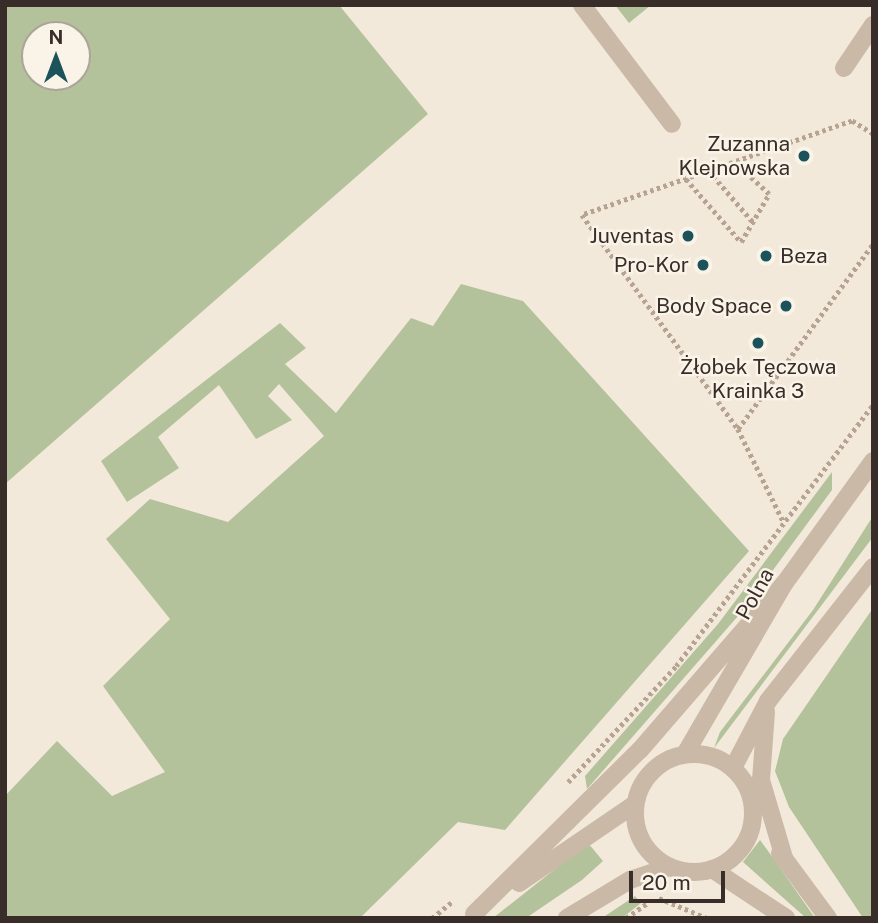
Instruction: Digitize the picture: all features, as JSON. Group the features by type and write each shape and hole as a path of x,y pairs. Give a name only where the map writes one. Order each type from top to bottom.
{"street":[{"path":"582,5 672,124"},
{"path":"844,68 873,25"},
{"name":"Polna","path":"685,754 784,584 873,461"},
{"path":"733,768 768,701 873,567"},
{"path":"472,916 640,750 784,584"},
{"path":"768,701 761,780 785,861"},
{"path":"472,916 635,804 652,771 685,754 710,755 733,768 785,861 828,918"},
{"path":"635,804 642,841 669,867"},
{"path":"712,869 747,839 753,804"},
{"path":"567,918 631,880 669,867 712,869 786,918"}],"path":[{"path":"783,521 738,429 582,215 852,121 873,134"},
{"path":"686,179 741,242 769,194 734,162"},
{"path":"709,171 753,222"},
{"path":"738,429 873,244"},
{"path":"564,786 676,666 873,405"},
{"path":"625,918 659,898 707,918"}],"green space":[{"path":"5,5 339,5 428,114 5,484"},
{"path":"615,5 651,5 629,23"},
{"path":"461,284 523,301 749,551 505,830 458,822 360,918 5,918 5,796 57,741 112,796 165,772 103,686 170,619 106,539 150,499 228,522 324,436 279,384 268,396 292,420 256,439 219,385 158,437 179,468 127,502 101,461 280,323 306,348 285,364 336,413 411,318 433,326"},
{"path":"832,472 832,490 745,608 587,789 585,776 718,624"},
{"path":"873,516 873,537 714,748 720,732 813,610"},
{"path":"873,608 873,918 863,918 789,807 775,771 783,739"},
{"path":"760,840 815,918 806,918 743,862"},
{"path":"588,843 603,861 582,880 526,918 493,918"},
{"path":"635,896 641,903 622,918 602,918"}],"place":[{"name":"Zuzanna Klejnowska","path":"804,156"},
{"name":"Juventas","path":"688,236"},
{"name":"Beza","path":"766,256"},
{"name":"Pro-Kor","path":"703,265"},
{"name":"Body Space","path":"786,306"},
{"name":"Żłobek Tęczowa Krainka 3","path":"758,343"}]}
